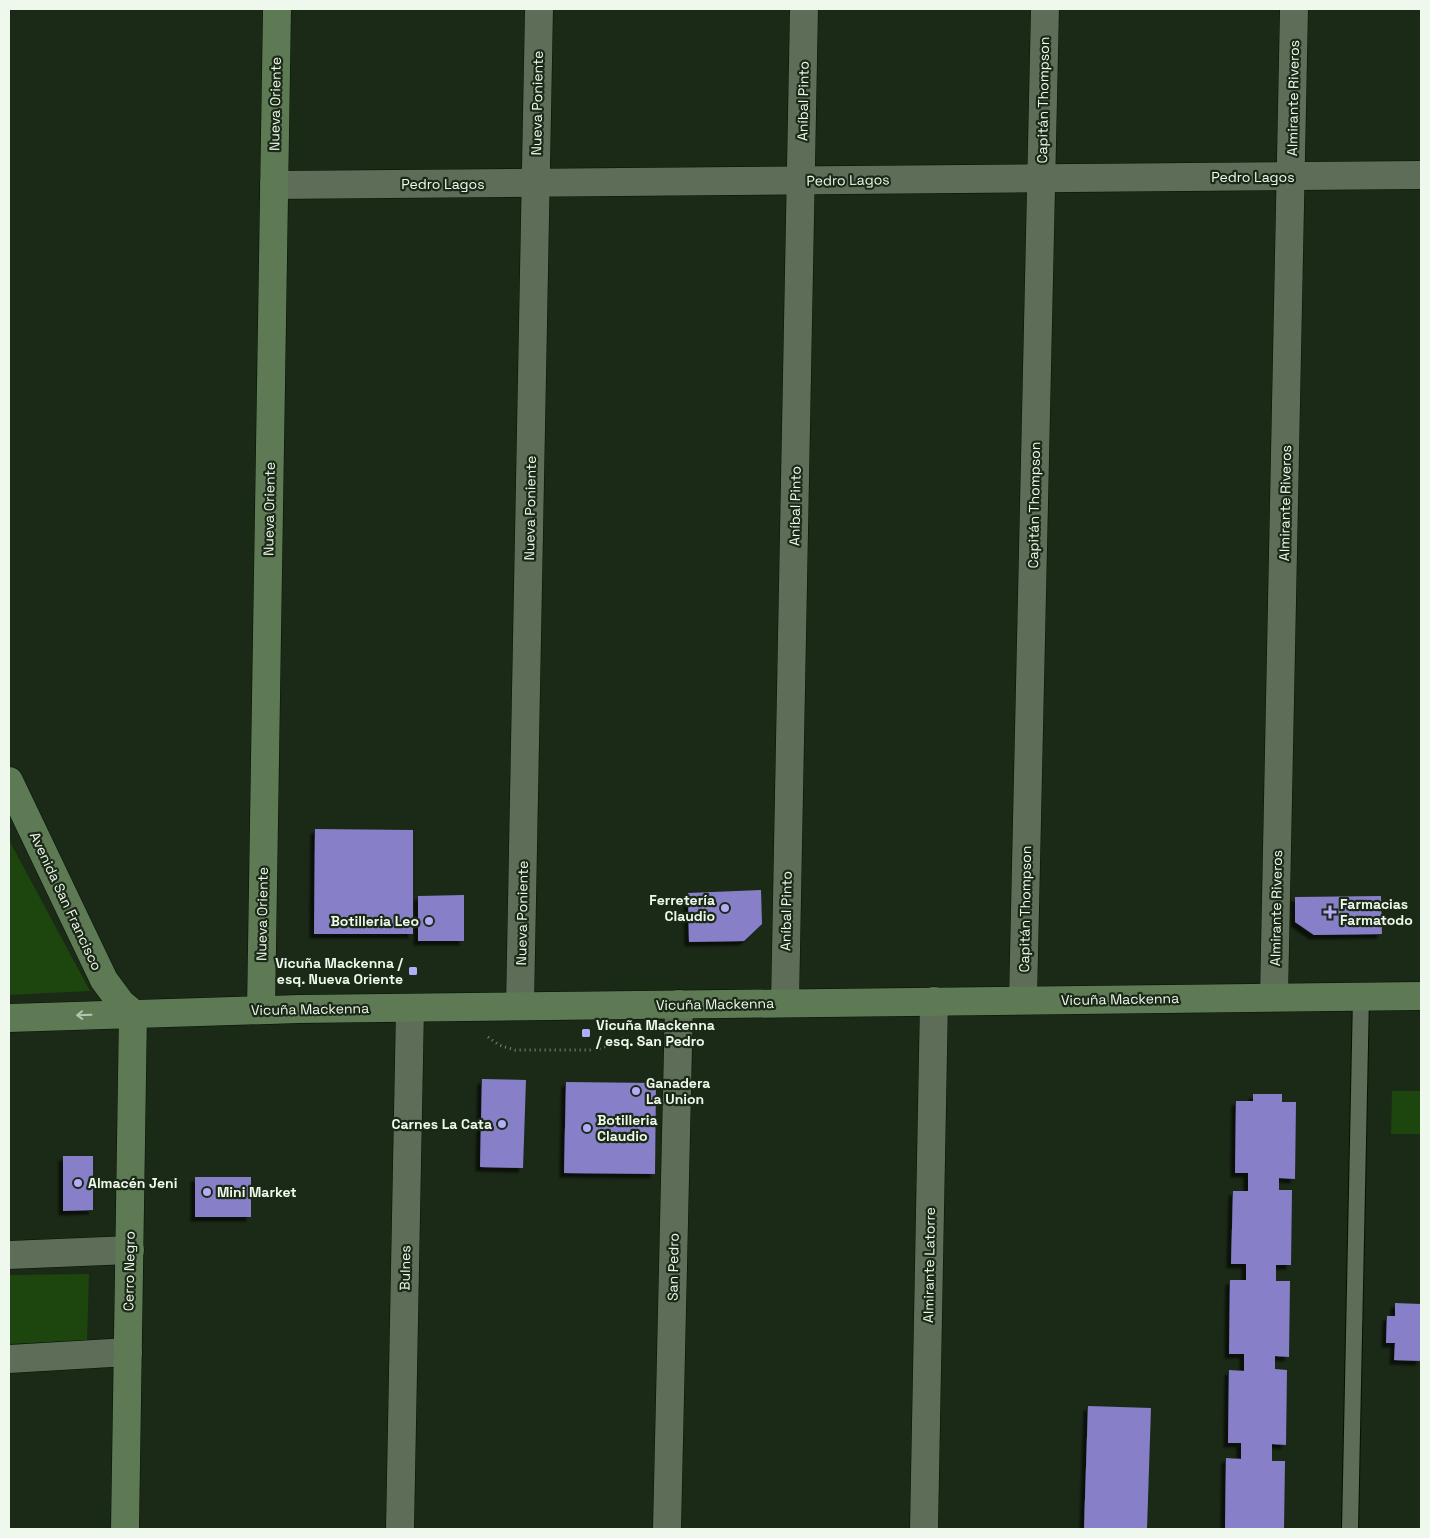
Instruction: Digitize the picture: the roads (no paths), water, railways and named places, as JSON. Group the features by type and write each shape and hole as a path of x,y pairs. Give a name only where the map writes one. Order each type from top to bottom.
{"main road":[{"name":"Nueva Oriente","path":"261,1010 277,9"},
{"name":"Avenida San Francisco","path":"9,781 104,980 121,1003 133,1013"},
{"name":"Vicuña Mackenna","path":"9,1018 261,1010 1421,996"},
{"name":"Cerro Negro","path":"125,1529 133,1013"}],"street":[{"name":"Nueva Poniente","path":"520,1006 539,9"},
{"name":"Aníbal Pinto","path":"784,1003 804,9"},
{"name":"Capitán Thompson","path":"1023,1000 1044,9"},
{"name":"Almirante Riveros","path":"1274,998 1294,9"},
{"name":"Pedro Lagos","path":"274,186 1421,175"},
{"name":"Almirante Latorre","path":"924,1529 934,1002"},
{"name":"San Pedro","path":"667,1529 679,1004"},
{"name":"Bulnes","path":"400,1529 410,1008"},
{"path":"9,1254 130,1250"},
{"path":"9,1359 128,1352"}],"lane":[{"path":"1350,1529 1361,996"}],"place":[{"name":"Ferretería Claudio","path":"725,908"},
{"name":"Farmacias Farmatodo","path":"1330,912"},
{"name":"Botilleria Leo","path":"429,921"},
{"name":"Vicuña Mackenna / esq. Nueva Oriente","path":"413,971"},
{"name":"Vicuña Mackenna / esq. San Pedro","path":"586,1033"},
{"name":"Ganadera La Union","path":"636,1091"},
{"name":"Carnes La Cata","path":"502,1124"},
{"name":"Botilleria Claudio","path":"587,1128"},
{"name":"Almacén Jeni","path":"78,1183"},
{"name":"Mini Market","path":"207,1192"}]}
